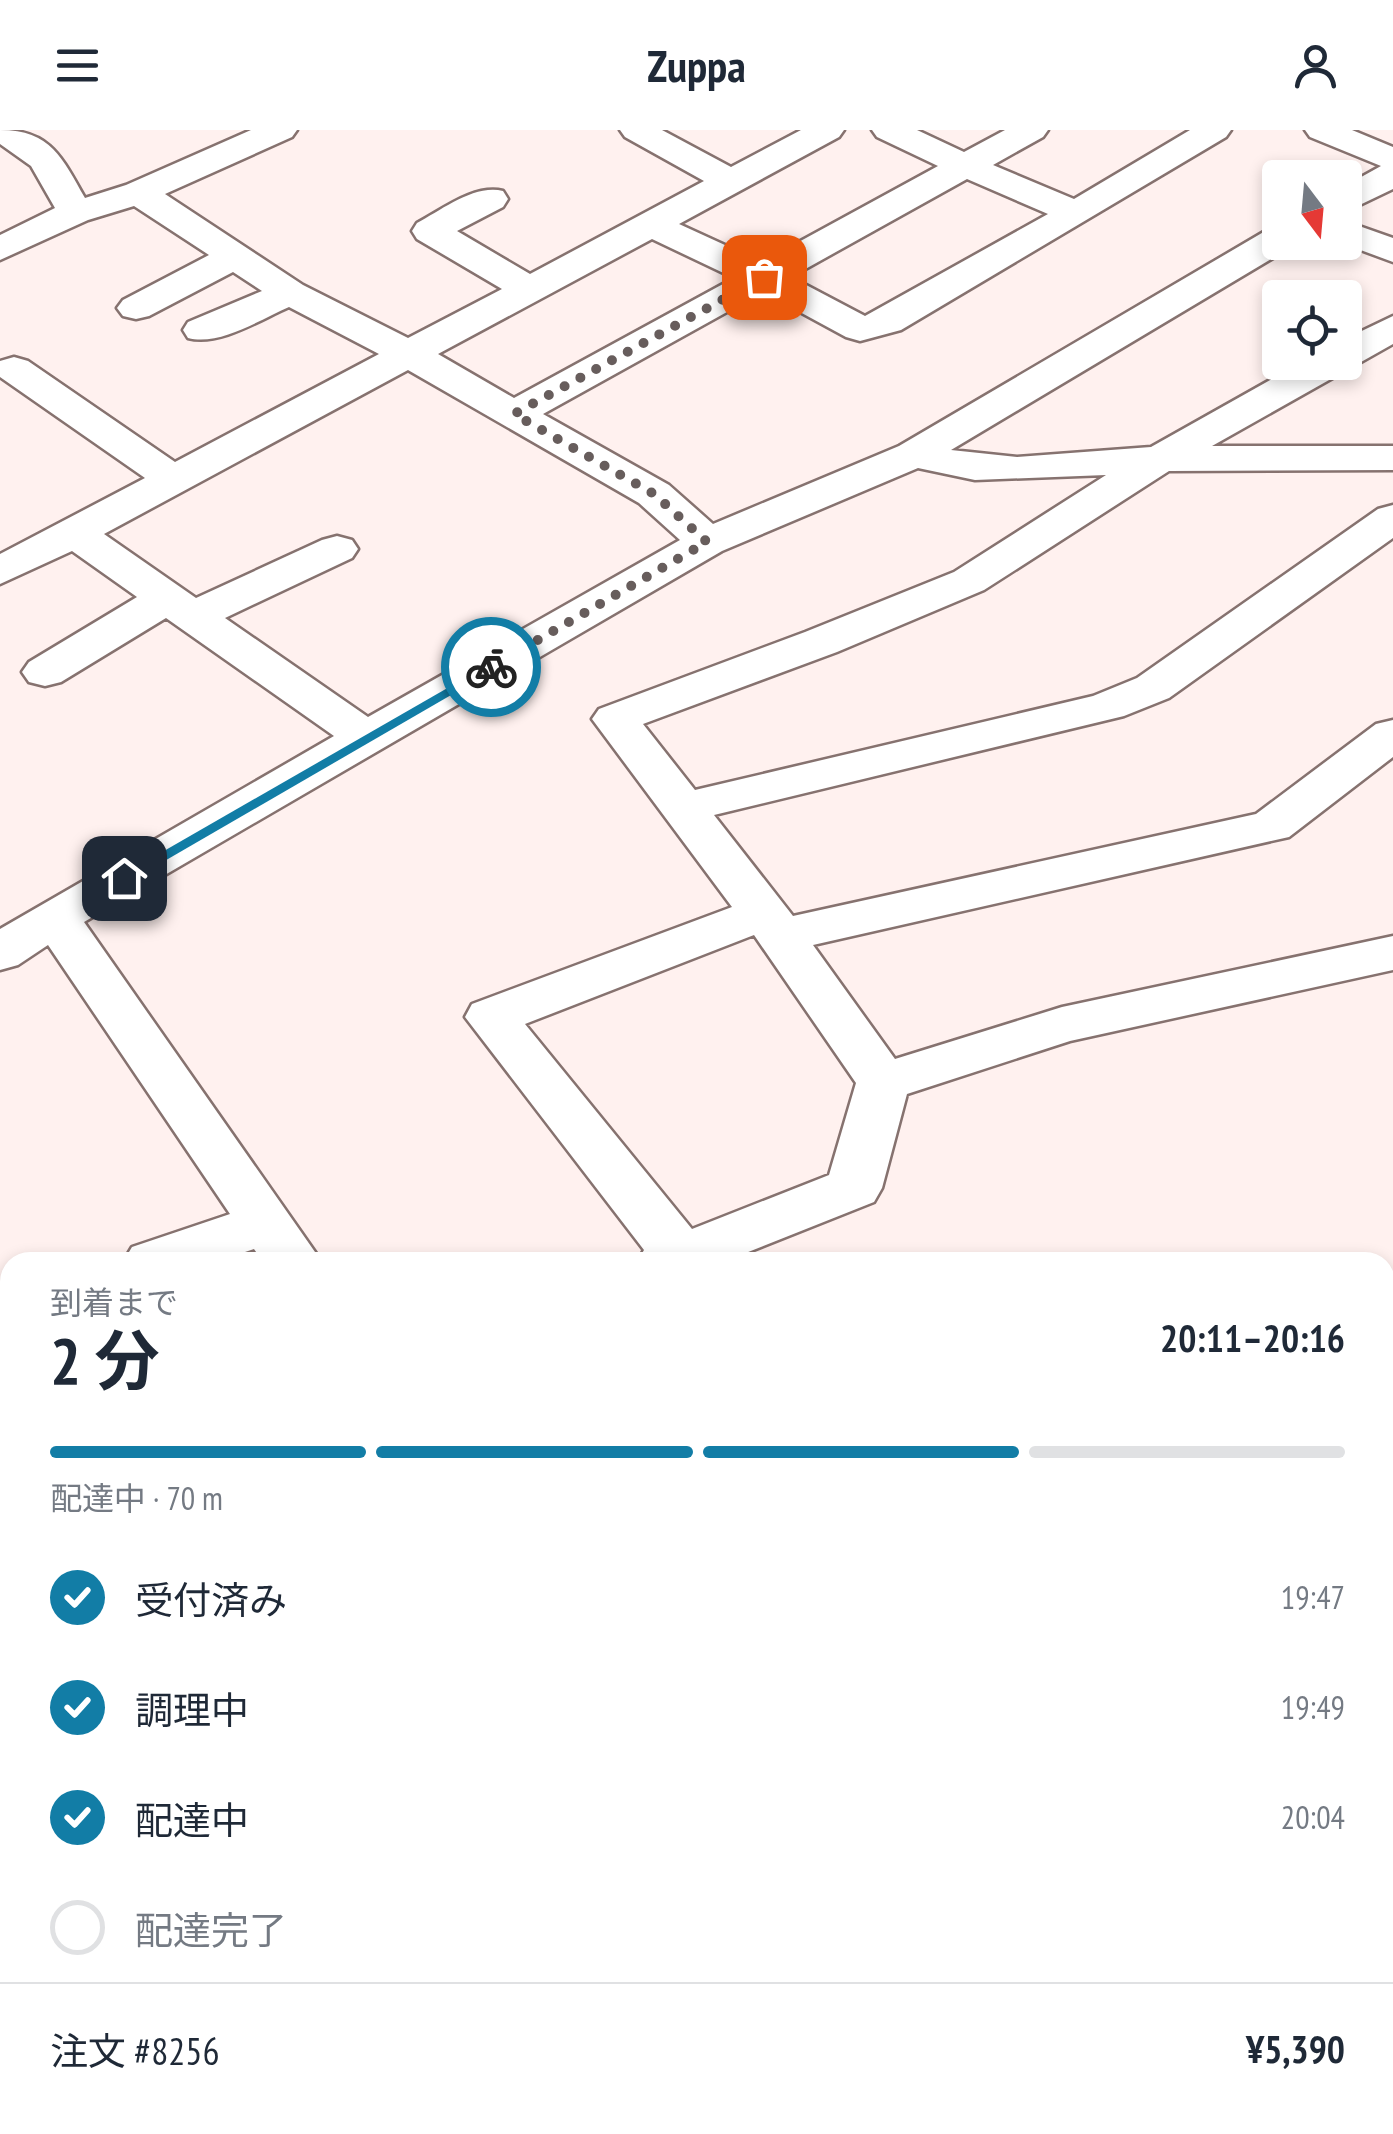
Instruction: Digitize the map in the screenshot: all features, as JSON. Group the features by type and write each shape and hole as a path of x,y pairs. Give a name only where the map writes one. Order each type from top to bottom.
{"street":[{"path":"0,248 76,212 139,193 280,130"},
{"path":"636,130 731,182"},
{"path":"889,130 1076,213"},
{"path":"514,414 1030,130"},
{"path":"652,224 860,328 888,322 1214,130"},
{"path":"1322,130 1393,159"},
{"path":"13,132 44,160 76,212"},
{"path":"0,571 731,182 800,135"},
{"path":"1362,191 1393,174"},
{"path":"139,193 290,293 411,355 654,494 707,542"},
{"path":"490,199 430,231 530,290"},
{"path":"1362,239 1393,251"},
{"path":"0,953 55,917 707,542 914,455 1262,249"},
{"path":"136,308 232,258"},
{"path":"202,330 290,293"},
{"path":"1362,345 1393,328"},
{"path":"14,370 174,480"},
{"path":"883,1082 772,925 615,719 821,642 969,581 1160,459 1299,380"},
{"path":"914,455 975,468 1017,470 1160,459 1265,462 1393,458"},
{"path":"683,808 1108,706 1154,688 1393,518"},
{"path":"74,533 368,738"},
{"path":"45,672 180,608 337,548"},
{"path":"672,1252 491,1017 772,925 1272,826 1393,734"},
{"path":"55,917 280,1243 219,1252"},
{"path":"883,1082 1062,1025 1393,953"},
{"path":"698,1252 854,1188 883,1082"}],"way so far":[{"path":"491,667 707,542 654,494 514,414 764,277"}],"route":[{"path":"124,878 491,667"}]}
